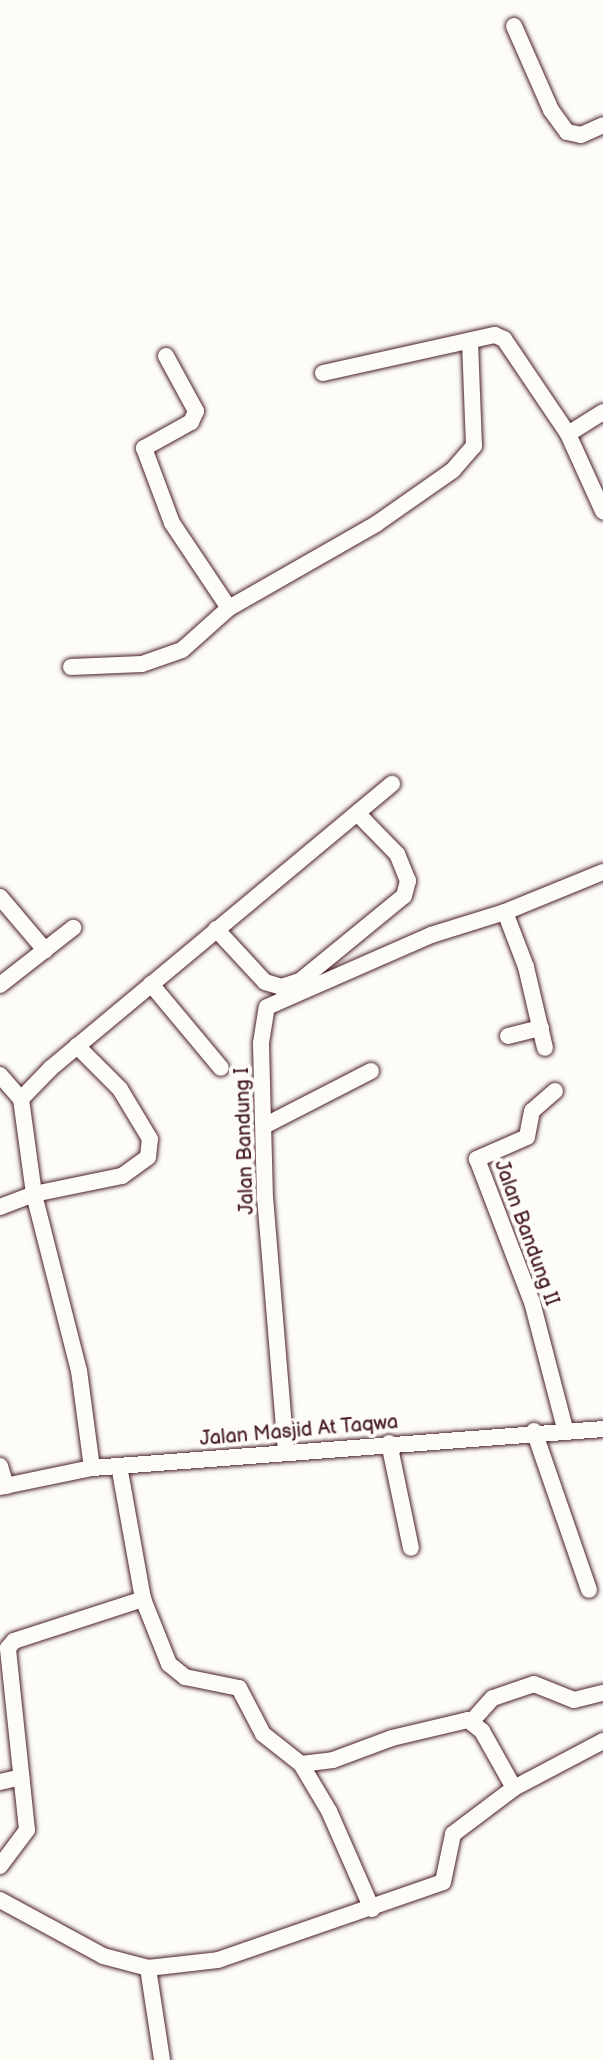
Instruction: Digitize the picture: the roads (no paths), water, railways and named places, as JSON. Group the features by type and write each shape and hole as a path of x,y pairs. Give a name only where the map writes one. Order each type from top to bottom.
{"street":[{"path":"514,26 551,110 567,132 581,135 603,125"},
{"path":"323,373 470,344 495,335 504,339 568,434 603,511"},
{"path":"71,667 142,664 182,650 229,608 376,524 468,457 474,446 470,344"},
{"path":"166,356 196,411 191,422 144,448 172,523 229,608"},
{"path":"568,434 603,412"},
{"path":"21,1099 77,1046 392,784"},
{"path":"216,929 265,982 281,987 312,972 404,896 408,881 397,854 357,813"},
{"path":"545,1048 505,912 603,872"},
{"path":"0,897 45,950"},
{"name":"Jalan Bandung I","path":"286,1452 265,1198 266,1125 261,1043 267,1007 431,935 505,912"},
{"path":"0,985 73,928"},
{"path":"151,984 221,1068"},
{"path":"508,1036 541,1028"},
{"path":"0,1207 34,1194 122,1176 148,1157 150,1139 120,1089 77,1046"},
{"path":"266,1125 371,1071"},
{"path":"0,1075 21,1099 34,1194 71,1328 92,1468"},
{"name":"Jalan Bandung II","path":"555,1091 532,1111 527,1137 477,1159 532,1302 565,1429"},
{"name":"Jalan Masjid At Taqwa","path":"3,1486 92,1468 534,1431 603,1429"},
{"path":"534,1431 589,1590"},
{"path":"389,1443 411,1548"},
{"path":"0,1466 3,1486"},
{"path":"119,1466 143,1599 169,1664 185,1677 239,1688 263,1734 301,1764 329,1811 372,1909"},
{"path":"0,1866 27,1830 4,1673 8,1648 14,1641 143,1599"},
{"path":"301,1764 472,1721 493,1698 534,1684 574,1700 603,1693"},
{"path":"472,1721 514,1788"},
{"path":"0,1900 103,1956 148,1968 218,1960 443,1882 453,1834 514,1788 603,1741"},
{"path":"0,1782 21,1777"},
{"path":"148,1968 162,2060"}]}
